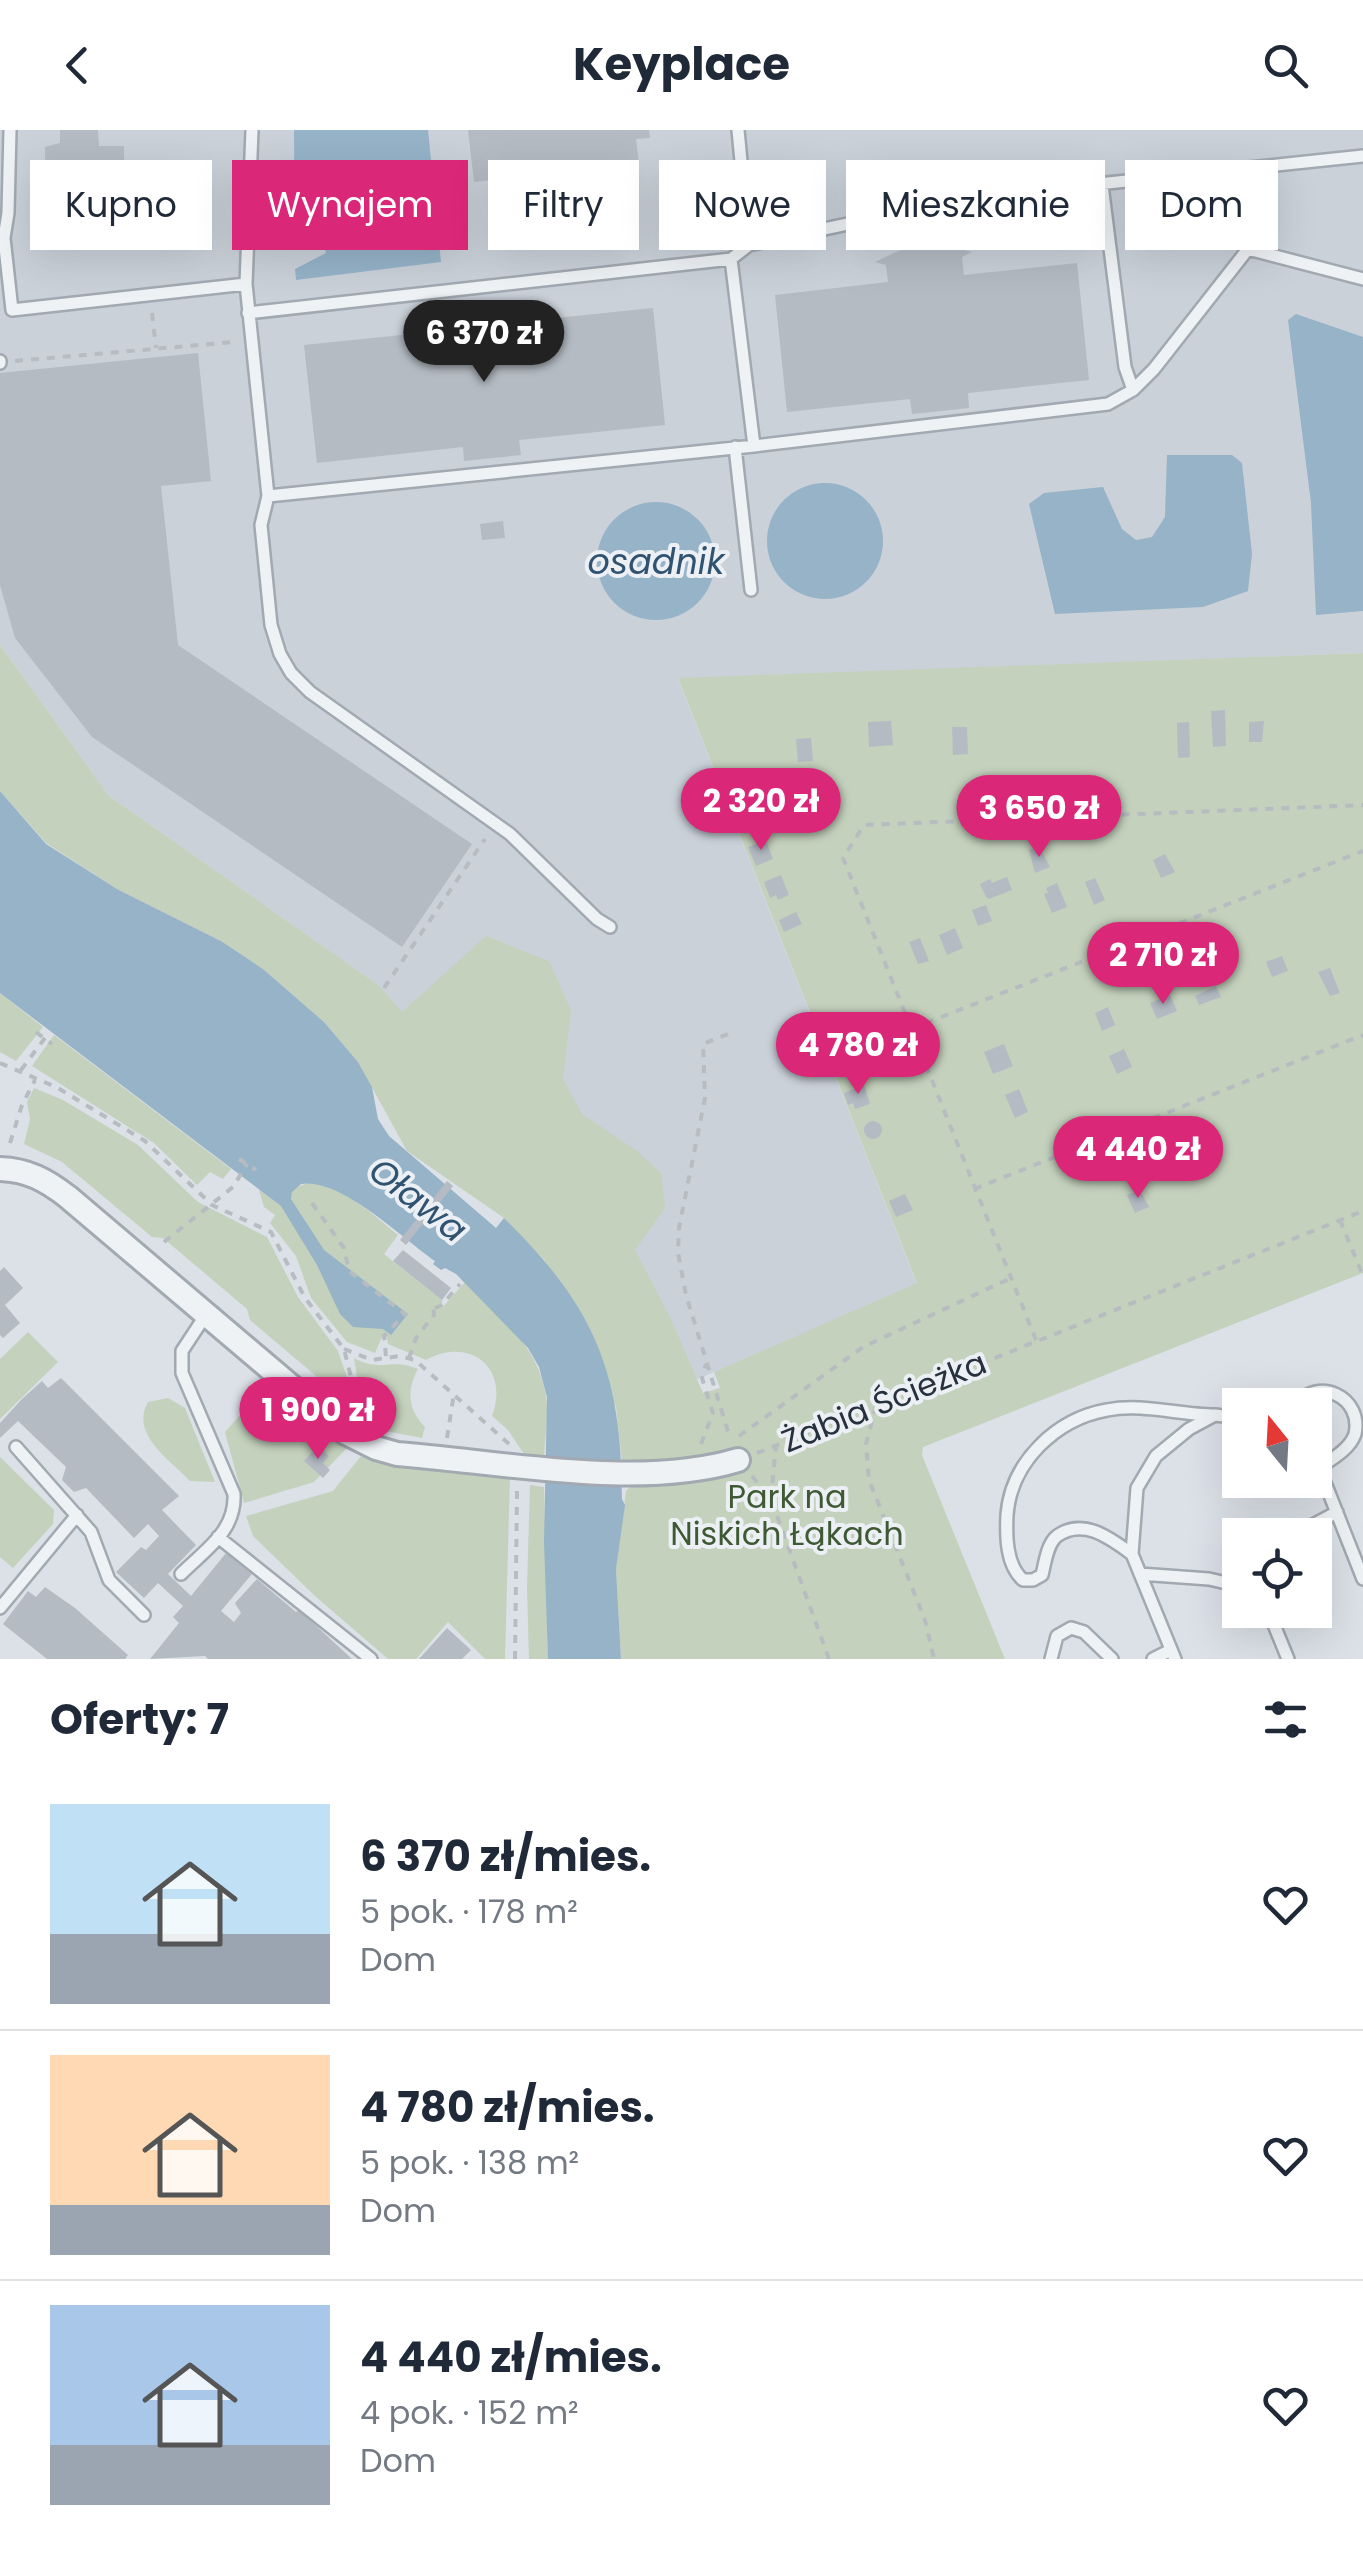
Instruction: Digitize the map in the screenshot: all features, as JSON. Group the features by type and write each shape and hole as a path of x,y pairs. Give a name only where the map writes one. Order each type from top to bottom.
{"street":[{"name":"Żabia Ścieżka","path":"0,1168 40,1176 356,1439 397,1454 519,1459 643,1474 690,1472 734,1450"}],"lane":[{"path":"10,130 4,238 6,310 246,284"},
{"path":"252,130 246,284 268,496 261,526 271,625 280,654 291,674 310,692 496,824 596,919 610,927"},
{"path":"738,130 741,160"},
{"path":"1105,184 1363,156"},
{"path":"1105,208 1125,367 1133,390"},
{"path":"268,496 1086,409 1108,404 1133,390 1154,369 1248,249 1363,279"},
{"path":"248,313 730,259 742,250"},
{"path":"730,259 754,446"},
{"path":"735,447 751,590"},
{"path":"181,1574 218,1537 235,1513 234,1494 182,1373 182,1351 207,1314"},
{"path":"1332,1392 1352,1407 1356,1418 1355,1434 1349,1445 1332,1455"},
{"path":"1132,1554 1104,1534 1086,1529 1074,1531 1056,1537 1042,1574 1033,1580 1023,1580 1016,1574 1006,1534 1010,1492 1022,1467 1058,1429 1109,1409 1222,1417"},
{"path":"1154,1659 1173,1654 1132,1554 1138,1488 1156,1456 1188,1429 1215,1416"},
{"path":"16,1447 92,1532 109,1580 144,1614"},
{"path":"1332,1498 1363,1580"},
{"path":"1326,1518 1338,1512"},
{"path":"0,1608 77,1515"},
{"path":"218,1537 371,1659"},
{"path":"1140,1574 1222,1579"},
{"path":"1050,1659 1057,1636 1070,1628 1084,1632 1112,1659"},
{"path":"1275,1628 1288,1659"}],"path":[{"path":"151,296 156,348"},
{"path":"0,362 250,340"},
{"path":"1036,1340 843,858 864,825 1363,805"},
{"path":"384,988 496,824"},
{"path":"911,1029 1363,851"},
{"path":"36,1032 52,1044"},
{"path":"728,1034 703,1044 705,1098 679,1228 680,1271 734,1450 771,1498 829,1659"},
{"path":"974,1189 1363,1034"},
{"path":"20,1072 45,1038"},
{"path":"0,1062 58,1088 145,1142 212,1206 271,1232 305,1298 344,1349 352,1381 353,1412"},
{"path":"10,1143 35,1080"},
{"path":"240,1159 256,1170"},
{"path":"164,1242 233,1187 247,1164"},
{"path":"312,1203 348,1258 349,1272 404,1314 384,1336 386,1358"},
{"name":"Żabia Ścieżka","path":"734,1450 776,1446 1363,1211"},
{"path":"1340,1220 1363,1276"},
{"path":"734,1450 746,1432 863,1347 1011,1278"},
{"path":"409,1358 416,1338 434,1315 433,1305 442,1306 460,1284"},
{"path":"344,1349 372,1360 409,1358 505,1438 519,1459 515,1659"},
{"path":"690,1472 713,1414 702,1378 706,1364"},
{"path":"445,1457 454,1392"},
{"path":"876,1406 866,1444 869,1480 920,1605 934,1659"},
{"path":"771,1498 776,1446"}],"shaded area":[{"path":"0,130 1363,130 1363,653 678,679 917,1284 670,1391 599,1314 377,984 109,796 0,645"}],"green space":[{"name":"Park na Niskich Łąkach","path":"0,645 109,796 377,984 402,1012 486,936 549,961 571,1010 563,1079 582,1114 637,1151 661,1173 665,1208 635,1250 703,1393 720,1388 714,1372 917,1283 678,678 1363,653 1363,1273 923,1447 922,1455 1005,1659 621,1659 616,1569 626,1491 642,1487 644,1464 622,1462 616,1407 545,1261 504,1218 407,1151 358,1062 324,1022 263,969 221,941 117,889 46,843 0,791"},
{"path":"0,993 43,1027 16,1061 0,1052"},
{"path":"54,1035 231,1169 223,1179 210,1172 197,1185 154,1143 32,1066"},
{"path":"34,1088 63,1100 138,1145 198,1202 267,1237 298,1297 338,1351 347,1377 348,1403 250,1320 247,1309 163,1238 152,1237 62,1162 24,1144 30,1119 27,1102"},
{"path":"311,1182 347,1196 398,1235 384,1254 442,1300 442,1308 465,1282 515,1332 535,1361 546,1395 544,1457 524,1454 508,1430 492,1416 495,1384 482,1361 457,1352 426,1360 388,1344 387,1338 382,1337 375,1353 347,1342 311,1298 296,1256 270,1223 275,1215 264,1207 259,1190 282,1192"},
{"path":"28,1332 58,1362 0,1419 0,1359"},
{"path":"354,1358 371,1364 400,1364 418,1369 411,1400 425,1427 422,1438 380,1430 363,1416"},
{"path":"266,1386 347,1448 314,1482 244,1503 225,1432"},
{"path":"168,1398 185,1408 215,1482 190,1481 148,1435 144,1414 148,1402"},
{"path":"361,1456 395,1467 510,1475 505,1659 485,1659 448,1622 416,1659 388,1659 253,1536 246,1516 333,1491"},
{"path":"0,1457 54,1510 53,1524 13,1568 0,1557"},
{"path":"530,1485 544,1487 548,1659 529,1659"}],"water":[{"path":"294,130 428,130 431,160 294,160"},
{"path":"325,250 440,250 441,262 296,280 295,269 326,253"},
{"path":"1296,314 1363,337 1363,611 1316,615 1311,503 1288,320"},
{"path":"1167,455 1232,455 1242,463 1252,554 1248,591 1203,607 1055,614 1029,504 1044,493 1103,487 1122,529 1136,540 1152,537 1165,517"},
{"name":"osadnik","path":"825,483 847,487 866,500 879,519 883,541 879,563 866,582 847,595 825,599 803,595 784,582 771,563 767,541 771,519 784,500 803,487"},
{"name":"osadnik","path":"656,502 679,506 698,519 711,538 715,561 711,584 698,603 679,616 656,620 633,616 614,603 601,584 597,561 601,538 614,519 633,506"},
{"name":"Oława","path":"0,791 46,844 117,889 221,941 263,969 324,1022 358,1062 372,1087 378,1119 389,1136 496,1228 504,1218 561,1282 597,1345 616,1414 625,1505 616,1569 621,1659 548,1659 544,1542 547,1397 539,1367 528,1348 456,1274 441,1270 433,1264 435,1261 370,1211 334,1190 301,1184 292,1192 291,1199 324,1250 408,1314 391,1335 383,1329 353,1327 340,1314 317,1265 281,1206 0,993"}],"building":[{"path":"60,130 98,130 99,146 124,146 124,160 45,160 45,147 60,143"},
{"path":"468,130 649,130 650,138 636,139 639,160 488,160 488,180 474,182"},
{"path":"898,251 972,252 962,257 964,275 1077,263 1089,380 968,393 969,408 912,414 910,399 787,412 775,295 888,282 886,265 875,262"},
{"path":"653,308 665,425 519,440 521,455 464,461 463,447 317,463 304,345 440,331 439,323 482,312 517,315 517,322"},
{"path":"198,353 211,481 161,486 178,645 472,844 402,947 92,737 15,638 0,585 0,373"},
{"path":"503,521 505,538 482,540 480,524"},
{"path":"1225,710 1226,746 1213,747 1211,711"},
{"path":"891,721 893,745 869,747 868,722"},
{"path":"1264,721 1262,742 1249,742 1249,722"},
{"path":"1189,722 1190,757 1178,758 1177,723"},
{"path":"952,727 967,727 968,754 953,755"},
{"path":"811,738 813,761 798,762 796,739"},
{"path":"766,840 773,859 756,866 748,847"},
{"path":"1039,846 1050,867 1035,873 1029,850"},
{"path":"1165,854 1175,872 1161,878 1153,860"},
{"path":"781,875 789,895 778,900 776,895 770,898 764,882"},
{"path":"1007,877 1012,890 986,897 980,884"},
{"path":"1095,878 1105,900 1094,905 1085,882"},
{"path":"1057,883 1067,907 1052,913 1044,894 1048,893 1046,888"},
{"path":"986,905 992,921 978,926 972,910"},
{"path":"796,912 802,924 784,932 779,920"},
{"path":"955,928 963,948 947,955 939,935"},
{"path":"920,938 929,961 918,964 909,942"},
{"path":"1282,956 1288,971 1272,977 1266,962"},
{"path":"1330,968 1340,993 1330,996 1318,972"},
{"path":"1216,986 1221,997 1199,1005 1195,996"},
{"path":"1170,995 1177,1011 1157,1019 1150,1003"},
{"path":"1108,1007 1115,1025 1102,1031 1095,1013"},
{"path":"1004,1044 1013,1066 993,1074 984,1052"},
{"path":"1124,1049 1132,1067 1117,1074 1109,1056"},
{"path":"864,1085 870,1104 855,1109 853,1103 848,1105 844,1093"},
{"path":"1019,1089 1028,1112 1015,1118 1005,1095"},
{"path":"873,1121 882,1130 873,1139 864,1130"},
{"path":"447,1181 453,1186 406,1245 400,1240"},
{"path":"1140,1190 1149,1207 1135,1213 1127,1195"},
{"path":"905,1194 913,1210 896,1217 889,1201"},
{"path":"403,1250 451,1288 442,1300 393,1261"},
{"path":"4,1267 23,1288 5,1305 20,1323 3,1338 0,1271"},
{"path":"61,1378 179,1496 162,1510 196,1545 168,1574 191,1596 226,1553 252,1574 221,1611 234,1622 241,1613 235,1603 257,1579 296,1612 299,1610 352,1659 150,1659 179,1623 173,1617 183,1606 158,1583 144,1598 116,1572 141,1547 146,1550 159,1536 148,1524 134,1538 86,1488 74,1492 62,1480 66,1467 18,1421 0,1438 0,1423 22,1399 42,1381 48,1388"},
{"path":"318,1446 329,1456 323,1463 330,1470 323,1478 304,1461"},
{"path":"45,1587 128,1655 125,1659 47,1659 3,1624 28,1591 36,1597"},
{"path":"447,1628 471,1650 462,1659 419,1659"}]}
